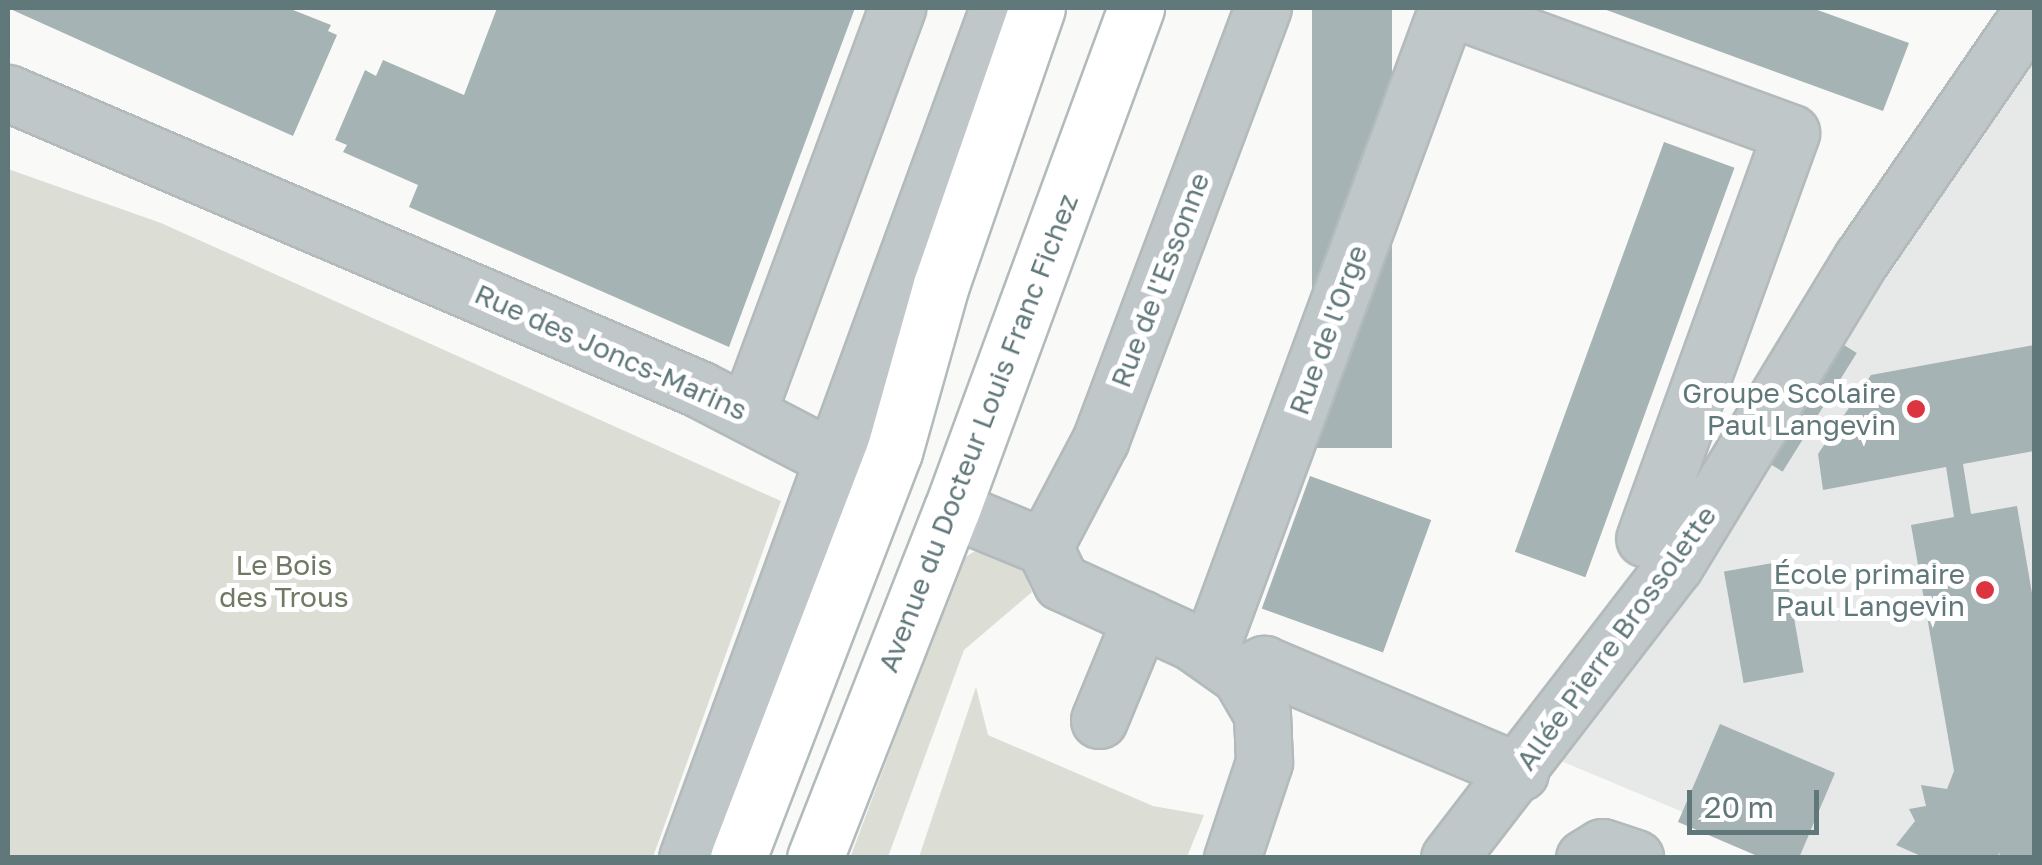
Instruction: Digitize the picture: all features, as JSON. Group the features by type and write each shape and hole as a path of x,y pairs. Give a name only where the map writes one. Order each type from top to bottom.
{"main road":[{"path":"738,858 894,452 940,286 1038,8"},
{"name":"Avenue du Docteur Louis Franc Fichez","path":"814,858 952,509 1134,12"}],"street":[{"path":"748,411 897,8"},
{"path":"688,858 998,8"},
{"name":"Rue de l'Essonne","path":"1044,546 1100,440 1263,8"},
{"path":"1449,8 1792,133 1644,538"},
{"name":"Rue de l'Orge","path":"1237,681 1449,8"},
{"name":"Allée Pierre Brossolette","path":"1449,858 1520,772 1675,565 1862,258 2034,8"},
{"name":"Rue des Joncs-Marins","path":"8,93 748,411 822,453 830,475"},
{"path":"738,858 841,507 830,475"},
{"path":"952,509 1044,546 1061,582 1141,618 1237,681 1264,762 1232,858"},
{"path":"1099,720 1141,618"},
{"path":"1237,681 1264,664 1520,772"},
{"path":"1584,858 1602,847 1635,858"}],"shaded area":[{"name":"Groupe Scolaire Paul Langevin","path":"2034,58 2034,857 1790,857 1561,761"}],"green space":[{"name":"Le Bois des Trous","path":"8,169 161,223 781,501 653,857 8,857"},
{"path":"992,541 1016,555 1032,592 964,650 888,857 850,858 962,559"},
{"path":"976,687 988,735 1153,806 1204,815 1187,857 919,857"}],"building":[{"path":"8,8 288,8 331,25 328,31 337,35 293,136"},
{"path":"497,8 855,8 729,347 409,207 418,185 343,152 347,145 335,140 365,70 376,76 383,60 464,95"},
{"path":"1312,8 1392,8 1392,448 1312,448"},
{"path":"1601,8 1812,8 1909,43 1883,111"},
{"path":"1664,142 1734,168 1585,577 1515,552"},
{"path":"1844,345 1857,353 1783,472 1770,464"},
{"path":"2034,345 2034,451 1963,464 1971,514 2017,506 2034,605 2034,858 2000,858 1999,852 1998,858 1923,857 1896,845 1915,821 1909,809 1926,806 1921,785 1947,789 1954,771 1911,525 1954,517 1946,467 1823,490 1818,454 1871,375"},
{"path":"1310,476 1431,520 1383,653 1262,608"},
{"path":"1784,561 1804,672 1744,683 1724,572"},
{"path":"1720,724 1835,773 1799,858 1762,858 1678,822"}],"place":[{"name":"Groupe Scolaire Paul Langevin","path":"1916,409"},
{"name":"École primaire Paul Langevin","path":"1985,590"}]}
